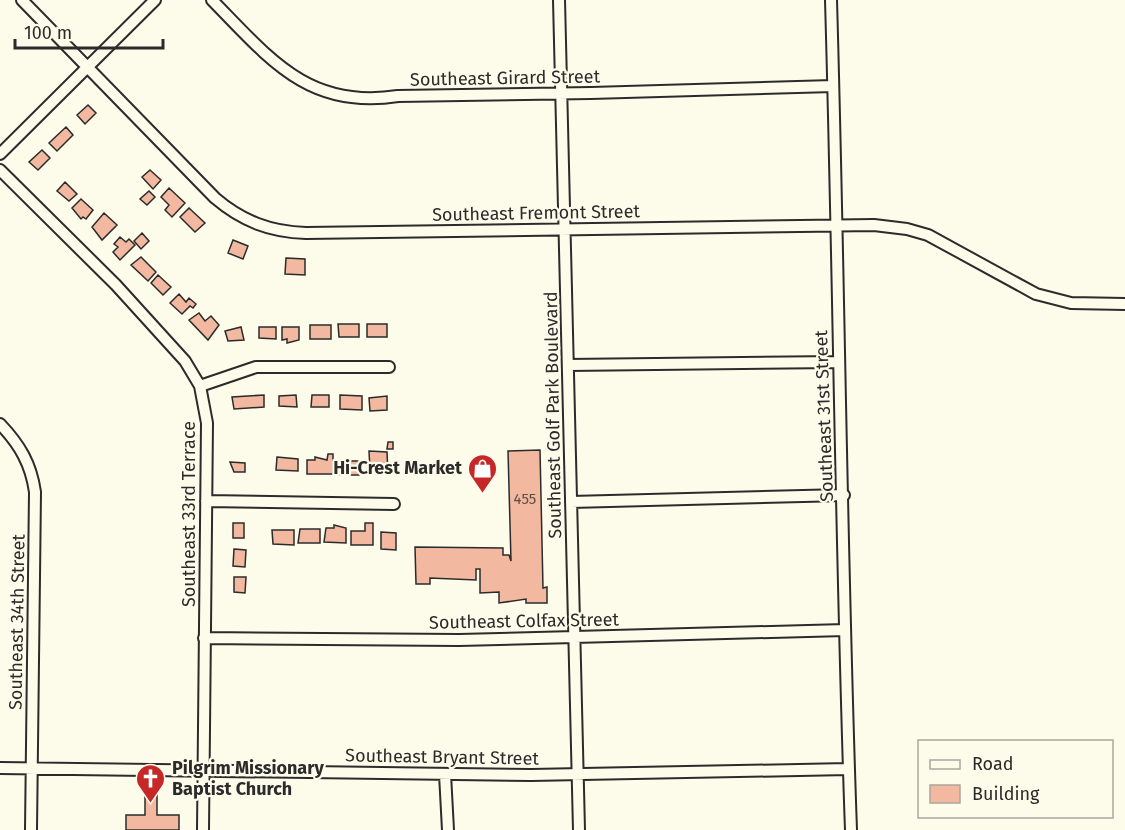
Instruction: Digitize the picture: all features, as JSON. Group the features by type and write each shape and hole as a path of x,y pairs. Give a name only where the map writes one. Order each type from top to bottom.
{"street":[{"name":"Southeast Fremont Street","path":"22,0 215,198 245,220 261,227 280,232 306,233 874,225 907,229 928,235 1036,294 1071,303 1125,304"},
{"path":"0,154 155,0"},
{"name":"Southeast Girard Street","path":"212,0 286,73 335,95 368,99 398,96 833,86"},
{"name":"Southeast Golf Park Boulevard","path":"559,0 579,830"},
{"name":"Southeast 31st Street","path":"831,0 837,362 844,495 845,630 851,830"},
{"name":"Southeast 33rd Terrace","path":"0,170 116,285 184,361 200,386 207,423 203,830"},
{"path":"568,366 837,362"},
{"path":"200,386 256,367 389,367"},
{"name":"Southeast 34th Street","path":"0,424 23,451 36,492 31,830"},
{"path":"571,502 844,495"},
{"path":"206,501 394,504"},
{"name":"Southeast Colfax Street","path":"204,638 459,640 845,630"},
{"name":"Southeast Bryant Street","path":"0,768 445,774 848,769"},
{"path":"445,774 448,830"}],"building":[{"path":"88,105 96,113 85,124 77,115"},
{"path":"66,127 73,135 57,151 49,143"},
{"path":"42,150 50,158 38,170 29,162"},
{"path":"150,170 161,180 153,189 142,177"},
{"path":"65,182 77,194 69,201 57,191"},
{"path":"169,188 185,203 172,217 165,210 169,205 161,197"},
{"path":"149,191 155,197 147,205 140,199"},
{"path":"81,199 93,210 86,219 83,217 81,219 72,208"},
{"path":"189,208 205,223 195,232 180,217"},
{"path":"104,213 117,225 102,240 92,227"},
{"path":"142,233 149,241 141,249 134,241"},
{"path":"120,237 126,242 129,239 135,245 120,260 113,252 118,247 114,244"},
{"path":"233,240 248,246 243,259 228,253"},
{"path":"141,257 156,272 148,281 131,265"},
{"path":"286,258 305,259 305,275 285,274"},
{"path":"158,275 171,287 163,295 151,283"},
{"path":"179,294 186,302 189,298 196,304 193,308 190,306 182,314 170,303"},
{"path":"199,313 205,321 211,316 219,325 208,340 189,320"},
{"path":"338,324 359,324 359,337 339,337"},
{"path":"367,324 387,324 387,337 367,337"},
{"path":"310,325 331,325 331,339 310,339"},
{"path":"241,327 244,340 228,341 225,331"},
{"path":"259,327 276,327 276,339 259,338"},
{"path":"282,327 299,327 299,340 287,343 287,339 282,340"},
{"path":"264,395 264,407 234,409 232,397"},
{"path":"296,395 297,407 279,406 279,396"},
{"path":"312,395 329,395 329,407 311,407"},
{"path":"340,395 362,396 362,410 340,409"},
{"path":"387,396 387,410 370,411 369,398"},
{"path":"388,442 393,442 393,449 387,449"},
{"path":"540,450 543,588 547,587 547,603 526,603 526,599 499,603 499,592 480,593 480,569 476,569 476,580 430,578 430,584 416,584 415,547 503,548 503,555 509,555 511,561 508,451"},
{"path":"369,451 387,452 388,474 376,474 377,471 370,471"},
{"path":"328,454 333,454 333,474 307,474 307,460 315,460 315,457 327,460"},
{"path":"277,457 298,459 298,471 276,470"},
{"path":"337,461 358,461 359,475 338,475"},
{"path":"230,462 245,463 245,472 234,472"},
{"path":"233,523 244,523 244,538 233,538"},
{"path":"365,523 373,523 373,545 351,545 351,531 365,531"},
{"path":"334,525 346,528 346,543 324,542 326,528 334,528"},
{"path":"300,529 320,529 320,543 298,543"},
{"path":"272,530 294,530 294,545 273,544"},
{"path":"381,532 396,533 396,550 381,549"},
{"path":"234,549 246,550 245,567 233,566"},
{"path":"234,577 246,577 245,593 234,592"},
{"name":"Pilgrim Missionary Baptist Church","path":"145,794 157,794 157,815 179,815 179,830 126,830 126,815 145,815"}],"place":[{"name":"Hi-Crest Market","path":"483,494"},
{"name":"Pilgrim Missionary Baptist Church","path":"151,804"}]}
